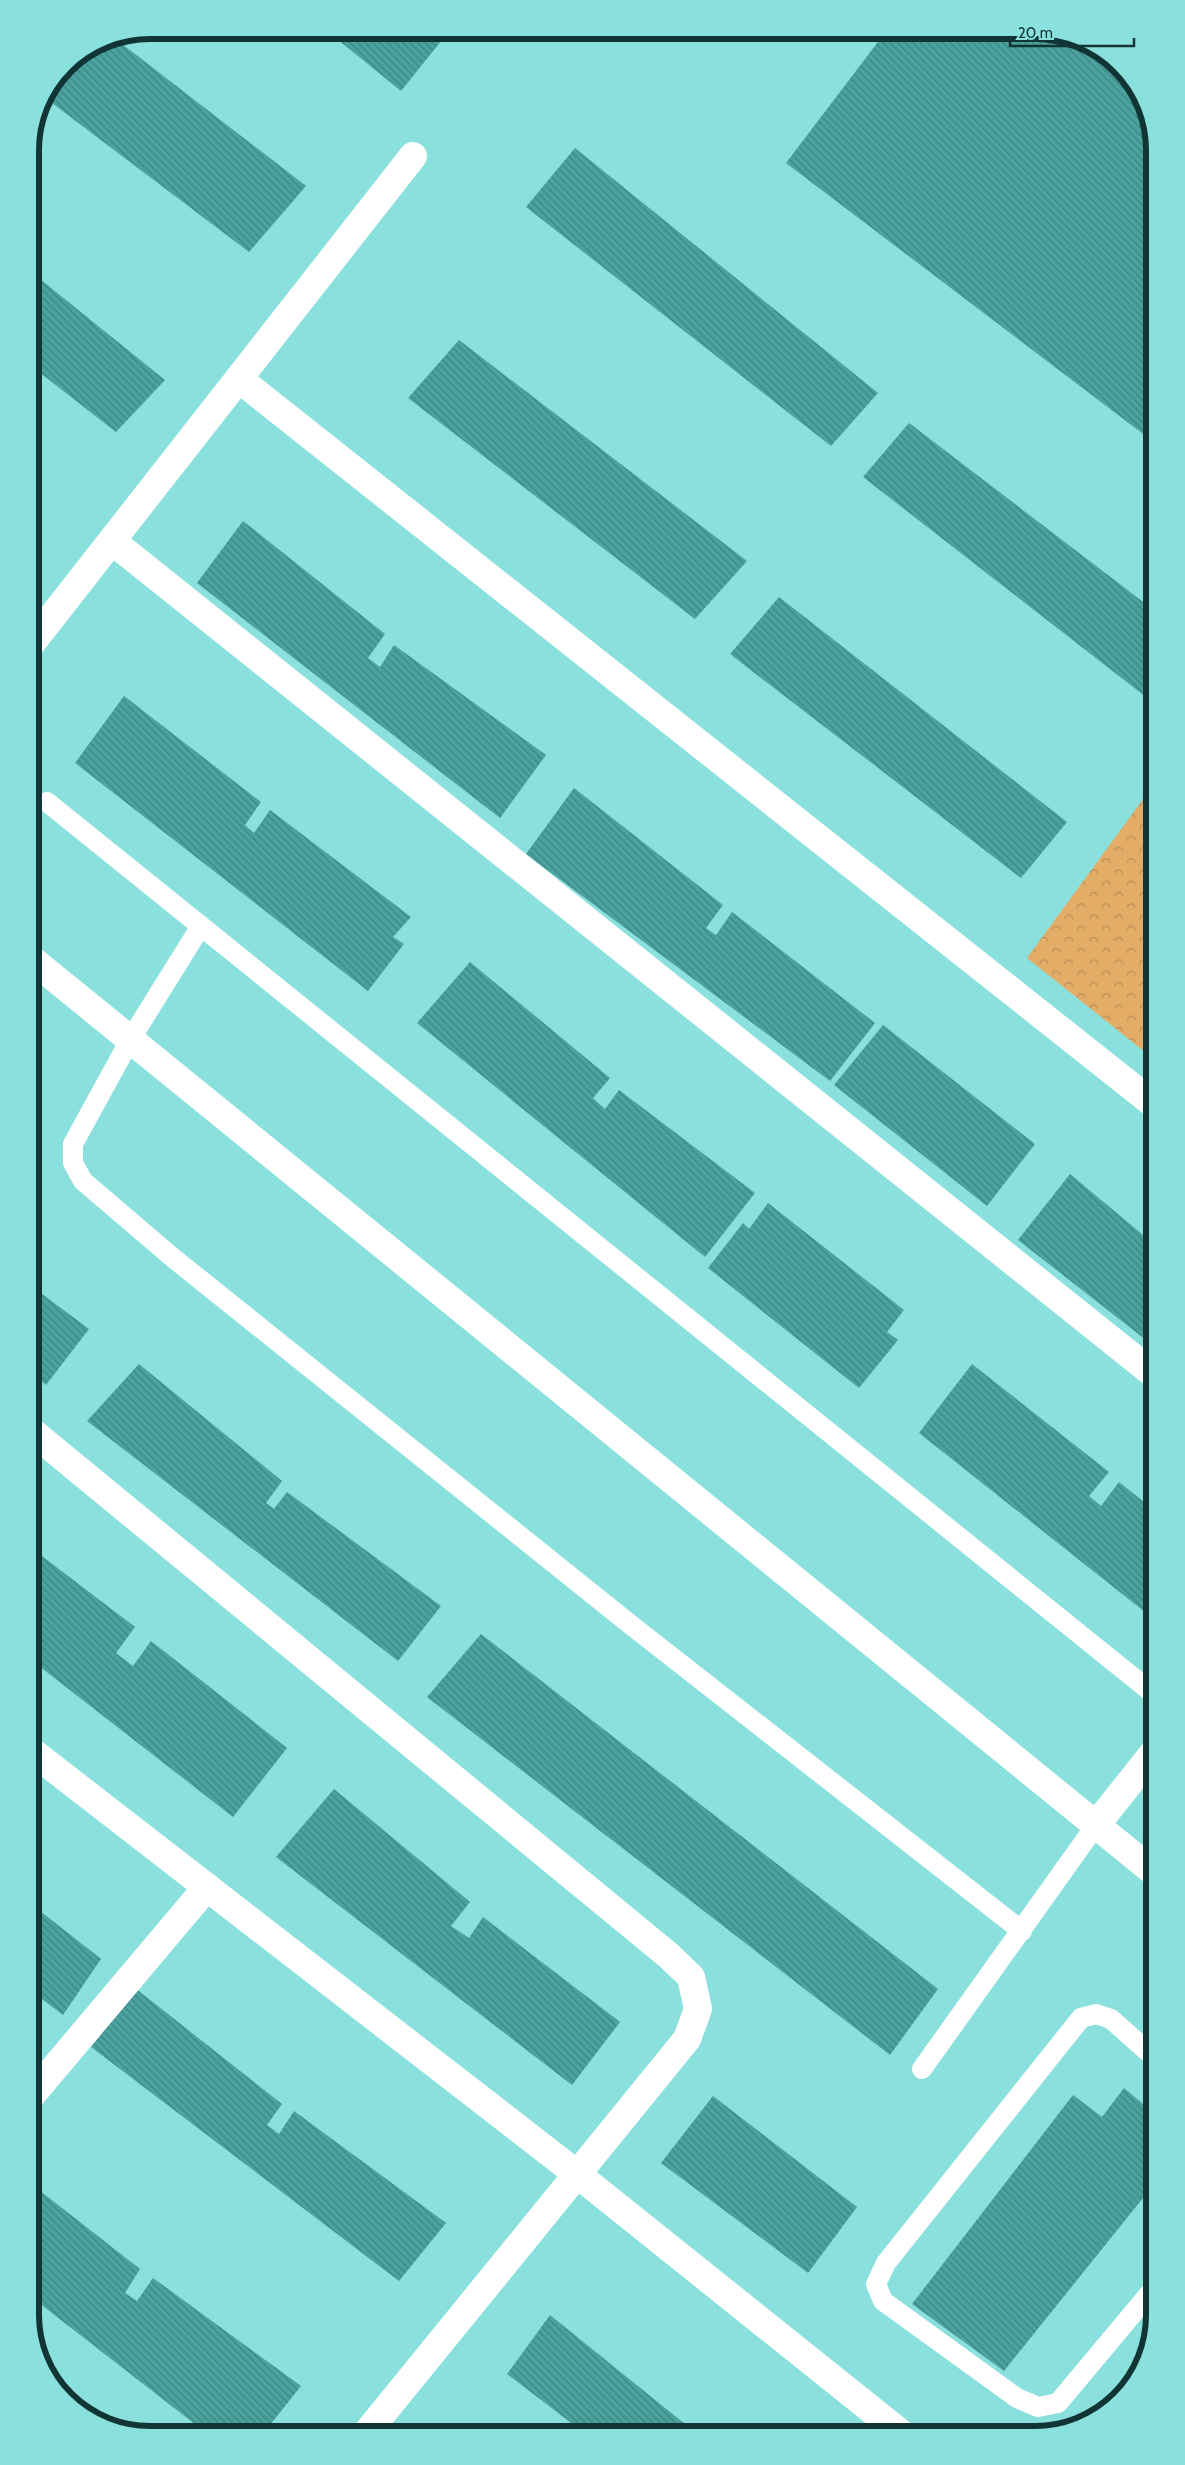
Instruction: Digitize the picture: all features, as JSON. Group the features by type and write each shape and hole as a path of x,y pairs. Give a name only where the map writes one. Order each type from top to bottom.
{"street":[{"path":"39,634 413,156"},
{"path":"239,379 1146,1098"},
{"path":"112,541 1146,1368"},
{"path":"39,965 1146,1866"},
{"path":"39,1437 653,1943 691,1978 698,2009 687,2039 372,2426"},
{"path":"39,1757 577,2174 892,2426"},
{"path":"1096,1825 1146,1762"},
{"path":"39,2086 207,1887"}],"lane":[{"path":"47,802 1146,1688"},
{"path":"201,926 130,1040 73,1144 73,1163 83,1181 172,1257 616,1612 1022,1930"},
{"path":"922,2069 1096,1825"},
{"path":"1146,2050 1111,2019 1096,2014 1081,2018 886,2263 876,2284 883,2301 1017,2398 1038,2407 1058,2403 1146,2300"}],"green space":[{"path":"1146,795 1146,1053 1027,958"}],"building":[{"path":"337,39 443,39 401,91"},
{"path":"880,39 1043,39 1078,47 1103,62 1114,71 1131,94 1138,107 1145,135 1146,436 786,163"},
{"path":"121,43 306,186 249,252 50,101 66,76 76,66 107,47"},
{"path":"575,148 878,393 831,446 526,207"},
{"path":"39,278 165,380 116,432 39,372"},
{"path":"459,340 747,561 695,619 408,398"},
{"path":"909,423 1146,604 1146,697 863,477"},
{"path":"243,521 385,634 368,658 380,667 394,645 546,755 500,818 197,583"},
{"path":"779,597 1067,822 1021,878 730,654"},
{"path":"124,696 261,802 245,825 254,833 270,810 411,917 393,937 404,944 368,991 75,763"},
{"path":"574,788 723,905 706,928 716,935 732,912 875,1023 830,1081 526,854"},
{"path":"470,962 610,1078 593,1098 605,1109 619,1090 755,1193 705,1257 417,1023"},
{"path":"883,1025 1035,1144 987,1206 834,1085"},
{"path":"1070,1174 1146,1237 1146,1340 1018,1240"},
{"path":"768,1203 904,1310 887,1332 898,1340 859,1388 708,1268 743,1223 749,1229"},
{"path":"39,1292 89,1329 46,1385 39,1379"},
{"path":"139,1364 282,1481 266,1503 274,1509 287,1492 441,1606 398,1661 87,1421"},
{"path":"972,1364 1109,1472 1089,1496 1101,1506 1119,1482 1146,1504 1146,1613 919,1433"},
{"path":"39,1554 135,1627 116,1653 133,1666 151,1641 287,1748 233,1817 39,1666"},
{"path":"481,1634 938,1989 890,2055 427,1697"},
{"path":"334,1789 470,1902 451,1926 469,1938 483,1917 620,2022 572,2085 276,1857"},
{"path":"39,1910 101,1959 63,2015 39,1997"},
{"path":"135,1988 282,2104 267,2125 279,2134 294,2111 446,2223 399,2281 91,2047"},
{"path":"1124,2088 1146,2106 1146,2194 1004,2371 912,2304 1073,2095 1102,2117"},
{"path":"713,2096 857,2207 808,2273 661,2163"},
{"path":"39,2190 140,2269 125,2293 137,2301 153,2278 301,2386 269,2426 197,2426 39,2303"},
{"path":"550,2315 687,2426 575,2426 507,2374"}]}
